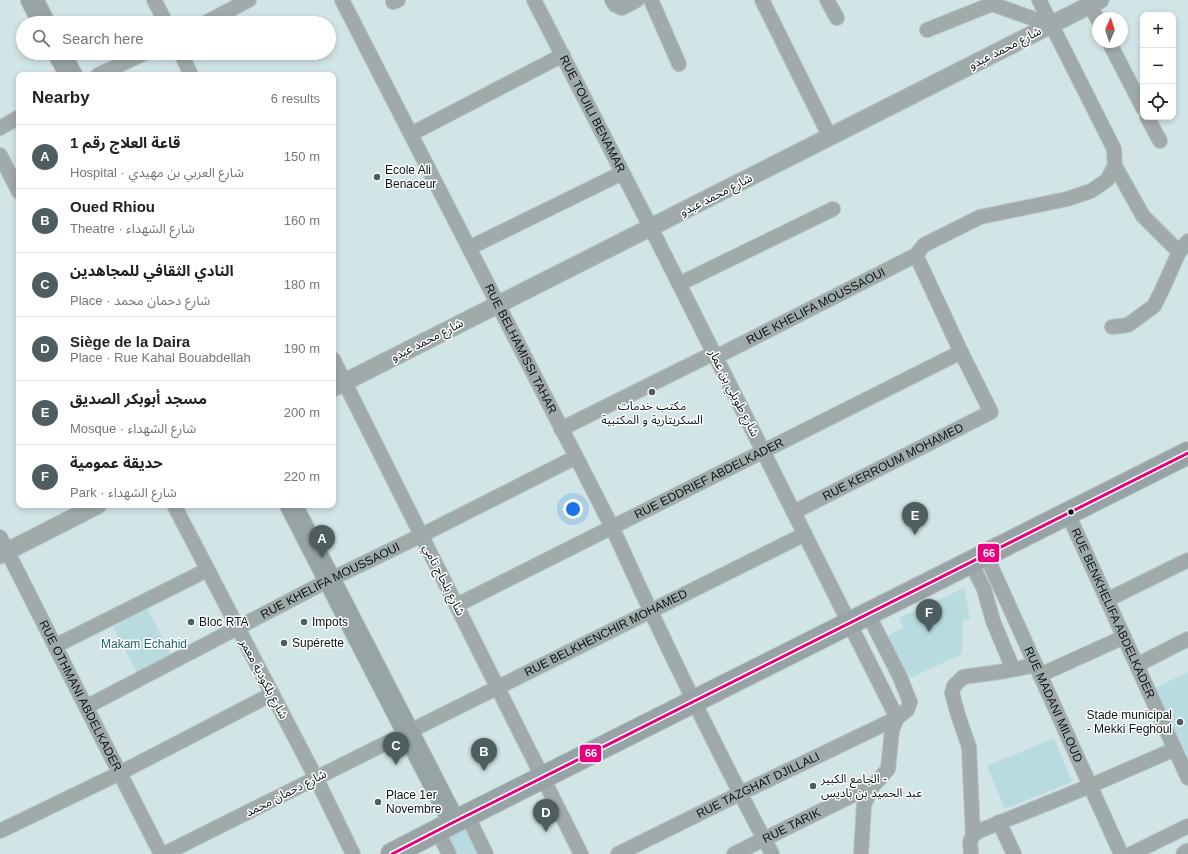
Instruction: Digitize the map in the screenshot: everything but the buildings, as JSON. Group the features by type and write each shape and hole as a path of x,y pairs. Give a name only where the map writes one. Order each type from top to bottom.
{"main road":[{"path":"32,0 40,16"},
{"path":"63,60 69,72"},
{"path":"392,854 452,822 1188,453"},
{"path":"293,508 452,822"}],"street":[{"path":"154,0 162,16"},
{"path":"219,16 248,0"},
{"name":"RUE BELHAMISSI TAHAR","path":"342,0 612,527 649,611 772,854"},
{"name":"RUE TOUILI BENAMAR","path":"534,0 651,228"},
{"path":"612,0 615,4 622,8 637,0"},
{"path":"651,0 679,64"},
{"path":"762,0 830,137"},
{"path":"828,0 837,18"},
{"path":"1039,0 1114,148 1114,166 1143,216 1184,246 1154,306 1128,325 1112,327"},
{"path":"1095,2 1097,12"},
{"name":"شارع محمد عبدو","path":"339,385 1095,2"},
{"path":"927,30 992,4 1051,25"},
{"path":"1112,48 1140,102"},
{"path":"411,134 563,55"},
{"path":"105,72 131,60"},
{"path":"184,60 190,72"},
{"path":"0,128 16,119"},
{"path":"1149,120 1160,141"},
{"path":"0,155 16,186"},
{"name":"RUE KHELIFA MOUSSAOUI","path":"561,429 715,355 916,255 924,245 980,218 1067,199 1091,191 1107,180 1114,166"},
{"path":"469,248 622,172"},
{"path":"679,284 833,209"},
{"name":"شارع طويلي بن عمار","path":"651,228 805,534 859,619"},
{"path":"916,255 961,352"},
{"name":"RUE KERROUM MOHAMED","path":"794,512 991,412 961,352"},
{"name":"RUE EDDRIEF ABDELKADER","path":"457,605 961,352"},
{"name":"شارع بلحاج تامي","path":"336,372 339,385 422,535 581,854"},
{"name":"RUE KHELIFA MOUSSAOUI","path":"86,707 329,580 576,457"},
{"path":"3,548 91,508"},
{"name":"شارع بلكودية معمر","path":"176,508 237,629 316,778 353,854"},
{"name":"RUE BENKHELIFA ABDELKADER","path":"1068,514 1188,778"},
{"name":"RUE BELKHENCHIR MOHAMED","path":"407,732 805,534"},
{"name":"RUE OTHMANI ABDELKADER","path":"3,548 162,854"},
{"name":"RUE MADANI MILOUD","path":"978,559 984,589 993,621 1013,670"},
{"name":"RUE MADANI MILOUD","path":"978,559 1038,670 1120,853"},
{"path":"1107,600 1188,560"},
{"path":"55,646 207,570"},
{"path":"859,619 897,718"},
{"path":"859,619 886,649 905,688 910,702 907,710 897,718 892,730 888,769 872,788 864,806 861,854"},
{"path":"970,854 970,842 973,835 969,747 952,693 954,686 963,677 1013,670 1038,670 1124,637"},
{"path":"1137,664 1188,639"},
{"path":"0,831 120,773 272,694"},
{"name":"RUE TAZGHAT DJILLALI","path":"618,854 740,793 897,718"},
{"name":"شارع دحمان محمد","path":"162,854 407,732"},
{"path":"973,835 979,830 1090,786 1175,749"},
{"name":"RUE TARIK","path":"734,854 853,795 872,788"},
{"path":"449,854 452,822"},
{"path":"452,822 486,854"},
{"path":"1000,822 1014,854"},
{"path":"1120,853 1188,826"}],"green space":[{"path":"964,588 970,619 963,620 962,654 910,678 887,636 903,628 899,618"},
{"name":"Makam Echahid","path":"147,608 172,656 137,673 113,627"},
{"name":"Stade municipal - Mekki Feghoul","path":"1188,672 1188,757 1155,688"},
{"path":"1054,738 1072,782 1005,809 987,766"},
{"path":"466,824 481,854 454,854 445,835"}],"transit line":[{"name":"66","path":"392,854 1188,453"}],"place":[{"name":"Ecole Ali Benaceur","path":"377,177"},
{"name":"مكتب خدمات السكريتارية و المكتبية","path":"652,392"},
{"name":"مسجد أبوبكر الصديق","path":"915,535"},
{"name":"قاعة العلاج رقم 1","path":"322,558"},
{"name":"Bloc RTA","path":"191,622"},
{"name":"Impots","path":"304,622"},
{"name":"حديقة عمومية","path":"929,632"},
{"name":"Supérette","path":"284,643"},
{"name":"Stade municipal - Mekki Feghoul","path":"1180,722"},
{"name":"النادي الثقافي للمجاهدين","path":"396,765"},
{"name":"Oued Rhiou","path":"484,771"},
{"name":"الجامع الكبير - عبد الحميد بن باديس","path":"813,786"},
{"name":"Place 1er Novembre","path":"378,802"},
{"name":"Siège de la Daira","path":"546,832"}]}
